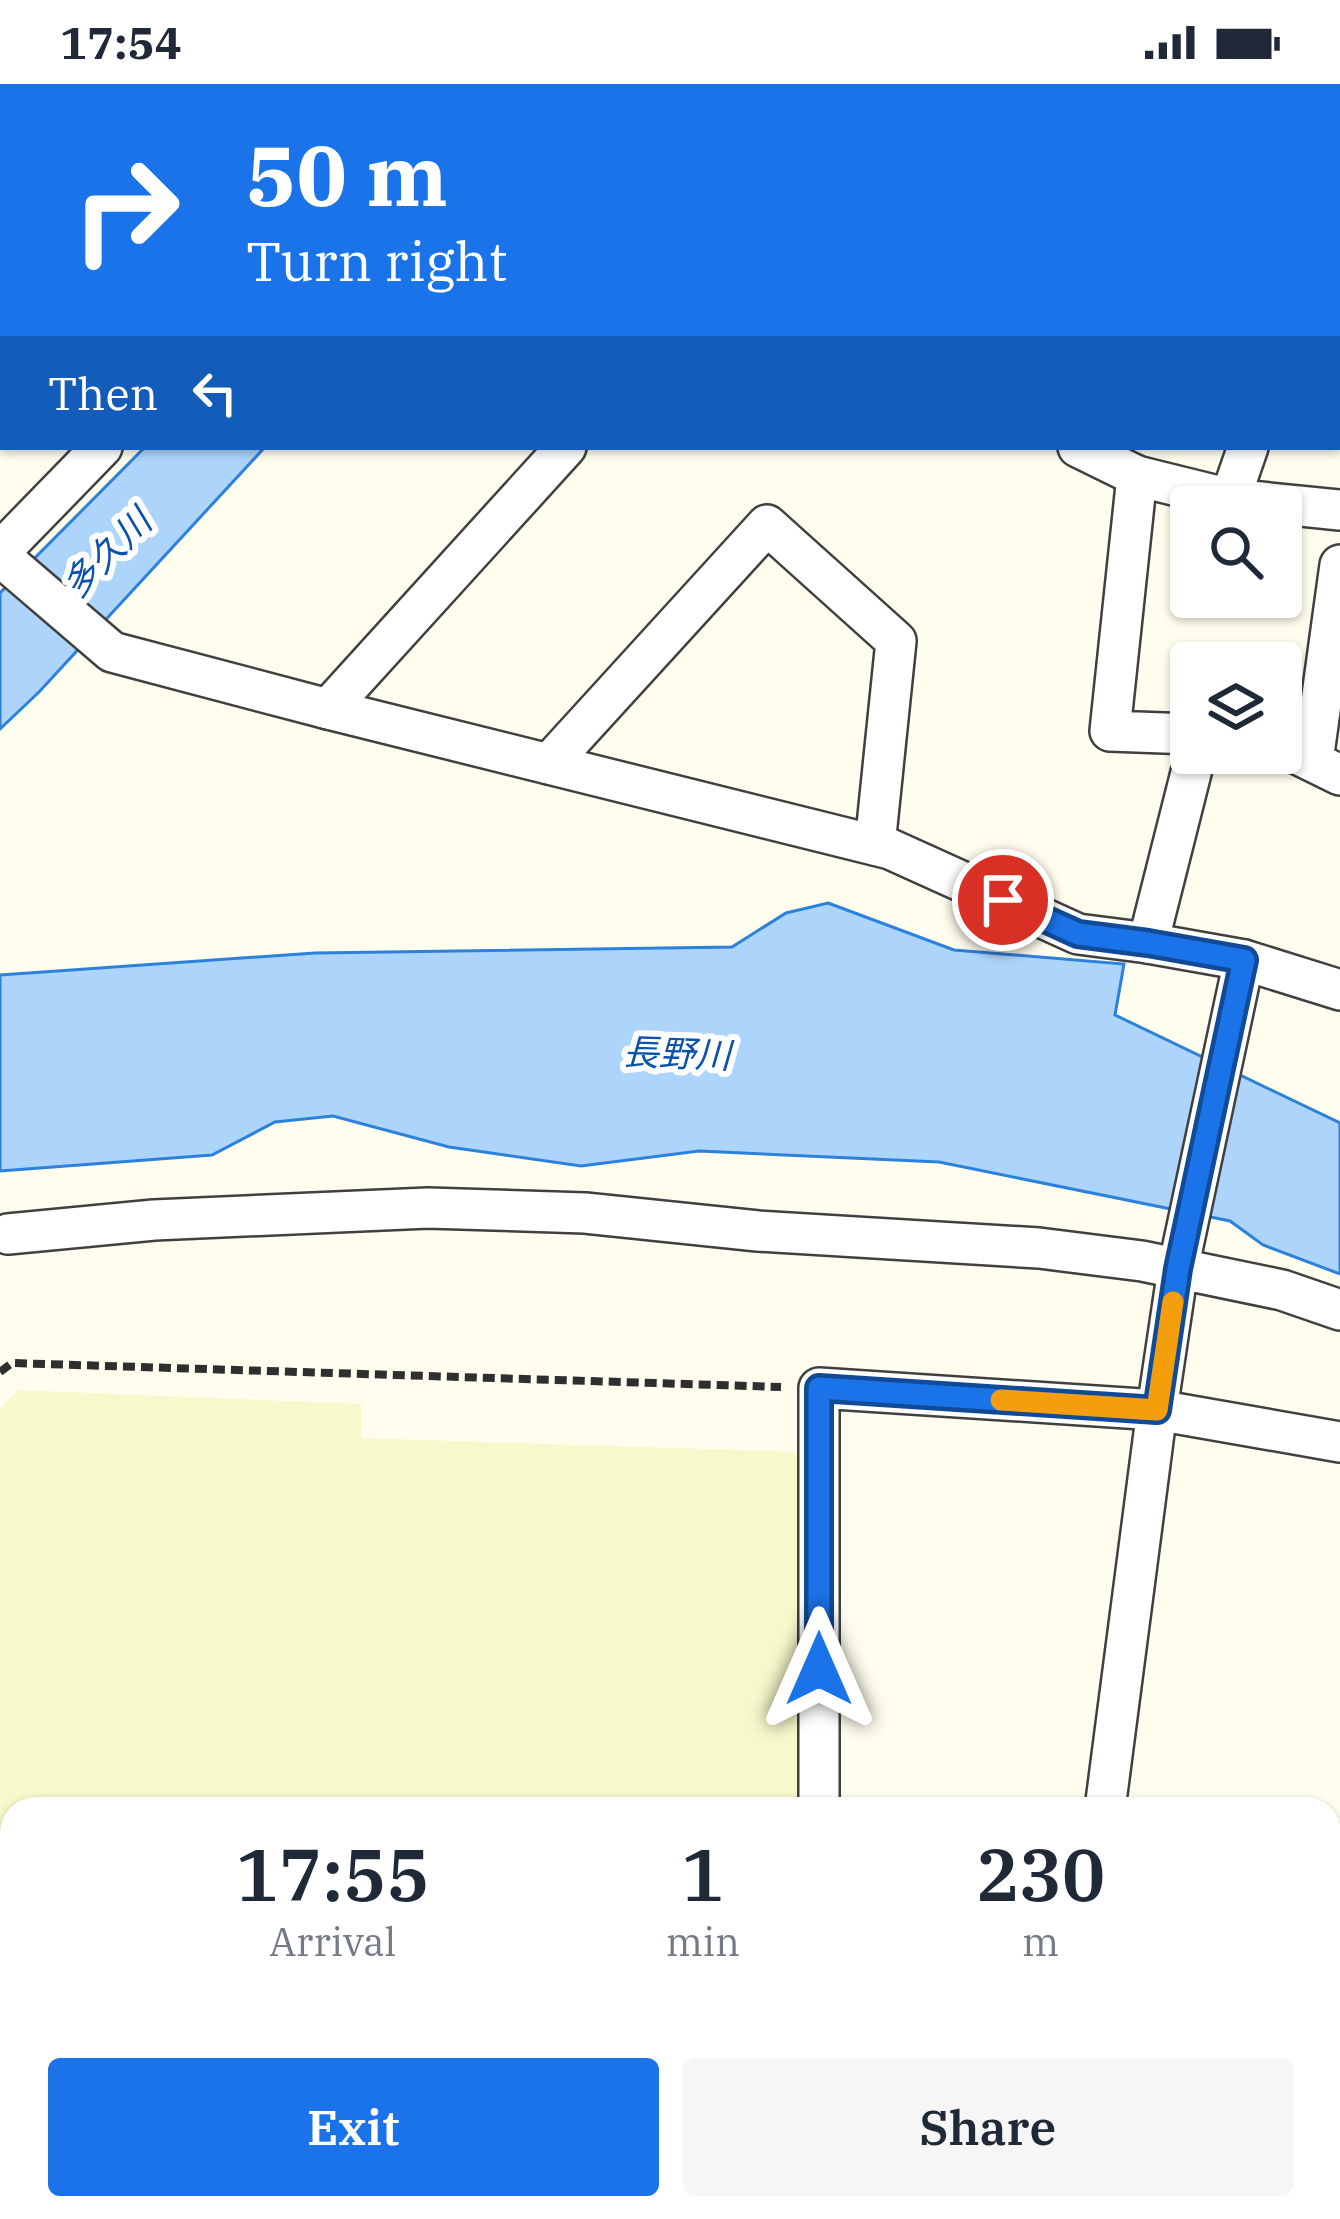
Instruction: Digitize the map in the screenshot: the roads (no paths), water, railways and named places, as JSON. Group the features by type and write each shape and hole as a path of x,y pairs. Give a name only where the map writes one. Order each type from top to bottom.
{"street":[{"path":"99,450 0,554 112,652 890,849 1078,934 1148,943 1340,990"},
{"path":"328,710 563,450"},
{"path":"1084,450 1137,476 1177,486"},
{"path":"1234,486 1247,450"},
{"path":"1137,476 1110,731 1170,733"},
{"path":"1302,506 1340,510"},
{"path":"549,764 767,525 896,641 875,845"},
{"path":"1311,761 1340,565"},
{"path":"1148,943 1191,774"},
{"path":"1107,1797 1178,1269 1242,969"},
{"path":"8,1234 154,1220 451,1209 585,1213 758,1232 1039,1248 1142,1261 1282,1290 1340,1310"},
{"path":"819,1797 819,1388 1157,1410 1340,1442"}],"water":[{"name":"多久川","path":"142,450 262,450 0,729 0,593"},
{"name":"長野川","path":"828,903 954,950 1124,964 1115,1015 1340,1123 1340,1274 1263,1245 1230,1221 939,1162 699,1151 581,1166 449,1147 333,1116 275,1122 212,1155 0,1171 0,975 315,953 732,947 786,913"}]}
